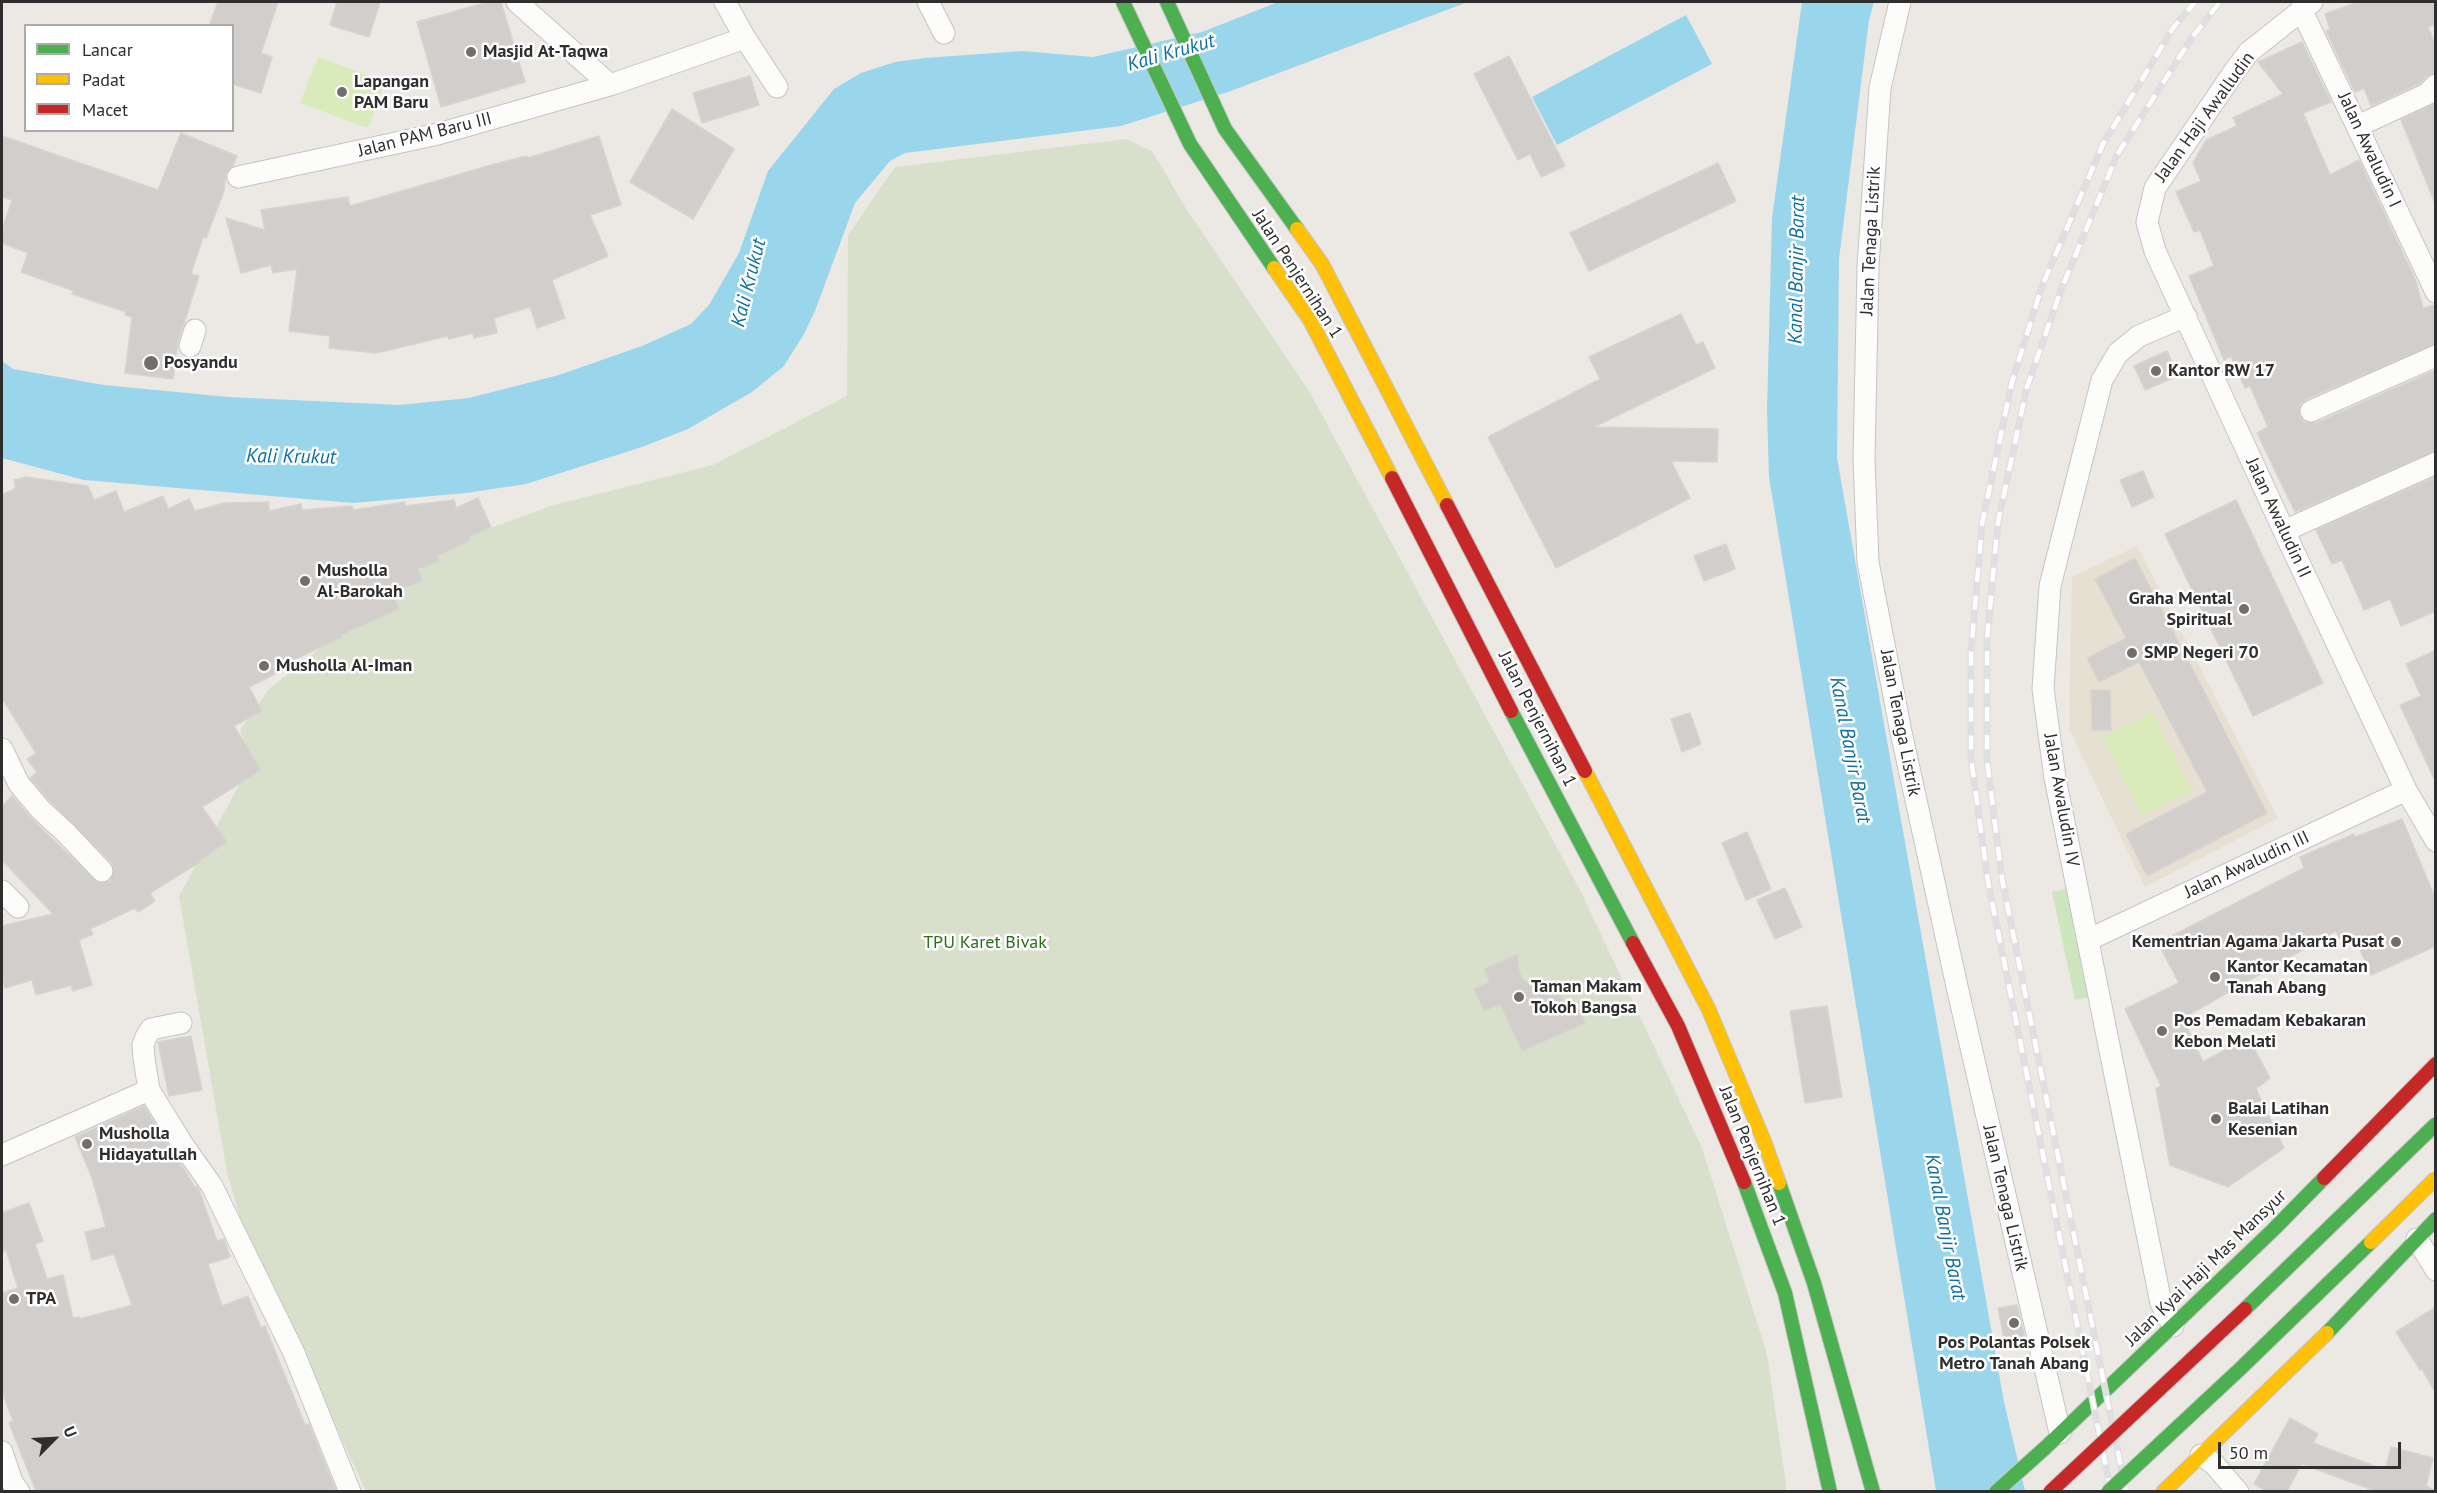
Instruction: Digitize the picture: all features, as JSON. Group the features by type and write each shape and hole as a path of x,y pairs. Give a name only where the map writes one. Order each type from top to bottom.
{"main road":[{"name":"Jalan Penjernihan 1","path":"1123,2 1190,144 1310,320 1610,902 1641,938 1729,1141 1785,1293 1830,1491"},
{"name":"Jalan Penjernihan 1","path":"1169,6 1225,129 1322,264 1708,1008 1764,1141 1814,1282 1873,1491"},
{"path":"1610,902 1644,883"},
{"path":"1641,938 1666,925"},
{"name":"Jalan Kyai Haji Mas Mansyur","path":"1996,1491 2060,1433 2172,1342 2274,1229 2436,1064"},
{"path":"2050,1491 2184,1368 2436,1124"},
{"path":"2108,1491 2240,1369 2436,1178"},
{"path":"2163,1491 2303,1358 2436,1219"},
{"path":"2172,1342 2174,1365 2188,1390 2198,1401 2221,1413 2240,1418"}],"street":[{"path":"518,2 610,85"},
{"path":"724,2 777,87"},
{"path":"928,2 944,33"},
{"name":"Jalan Tenaga Listrik","path":"1900,2 1880,88 1868,267 1864,460 1868,562 1930,867 2060,1433"},
{"name":"Jalan Awaludin I","path":"2306,5 2358,126 2436,292"},
{"name":"Jalan Haji Awalludin","path":"2155,188 2249,52 2306,5"},
{"name":"Jalan PAM Baru III","path":"238,177 438,134 610,85 745,38"},
{"path":"2358,126 2427,94 2436,85"},
{"name":"Jalan Awaludin II","path":"2155,188 2147,222 2155,251 2406,790 2436,841"},
{"name":"Jalan Awaludin IV","path":"2172,1342 2161,1303 2055,778 2043,689 2050,586 2102,380 2118,353 2139,336 2186,316"},
{"path":"2311,411 2436,356"},
{"path":"2284,531 2436,463"},
{"path":"2,749 6,773 102,871"},
{"name":"Jalan Awaludin III","path":"2088,940 2406,790"},
{"path":"2,891 18,907"},
{"path":"181,1023 151,1029 146,1037 143,1045 149,1090 212,1186 294,1353 350,1491"},
{"path":"2,1155 149,1090"},
{"path":"2417,1239 2436,1270"},
{"path":"2,1452 12,1482 19,1491"},
{"path":"2201,1455 2214,1464 2238,1491"}],"shaded area":[{"name":"SMP Negeri 70","path":"2137,546 2278,818 2145,887 2069,729 2072,577"}],"green space":[{"name":"Lapangan PAM Baru","path":"318,57 385,82 368,128 300,103"},
{"name":"TPU Karet Bivak","path":"1126,139 1153,152 1185,207 1309,391 1580,890 1702,1148 1767,1354 1787,1491 366,1491 243,1228 227,1172 179,896 251,763 240,730 270,688 432,560 471,535 554,505 713,465 847,396 848,235 895,167"},
{"path":"2152,712 2192,791 2142,816 2102,737"},
{"path":"2072,888 2095,996 2075,1000 2052,892"}],"water":[{"name":"Kali Krukut","path":"1278,2 1468,2 1228,92 1121,126 905,153 890,161 855,203 815,311 784,366 752,392 688,429 642,447 526,484 466,493 353,503 84,480 2,458 2,361 13,369 104,385 228,397 399,405 469,398 559,375 642,346 691,324 709,305 739,253 768,171 834,89 861,73 895,62 1022,51 1093,57 1202,32"},
{"name":"Kanal Banjir Barat","path":"1802,2 1874,2 1869,20 1839,259 1837,458 2004,1402 2025,1491 1936,1491 1769,477 1767,411 1772,218"},
{"path":"1686,15 1712,64 1557,145 1532,97"}],"building":[{"path":"218,2 278,2 261,53 272,57 261,93 234,85 234,24 210,24"},
{"path":"337,2 380,2 369,37 330,25"},
{"name":"Masjid At-Taqwa","path":"488,2 501,2 525,82 441,107 417,22"},
{"path":"2358,2 2436,2 2436,24 2428,27 2436,46 2436,73 2371,106 2364,88 2355,92 2326,31 2330,29 2325,14"},
{"path":"2302,42 2331,102 2303,113 2330,175 2359,160 2415,279 2423,308 2436,305 2436,344 2306,399 2300,404 2299,416 2304,422 2316,423 2436,370 2436,451 2295,512 2257,433 2268,427 2250,386 2245,388 2231,356 2224,360 2189,276 2214,266 2200,230 2194,232 2176,192 2201,181 2193,163 2206,140 2237,126 2233,118 2283,94 2258,62"},
{"path":"1509,56 1565,166 1541,177 1530,154 1518,160 1474,74"},
{"path":"750,76 759,105 702,123 693,93"},
{"path":"2436,103 2436,203 2435,203 2401,120"},
{"path":"672,109 734,149 693,219 630,182"},
{"path":"181,133 237,156 233,166 226,173 224,191 206,238 203,237 191,274 199,276 178,342 173,379 125,373 132,317 125,315 126,312 72,294 74,291 21,272 28,253 2,243 2,230 12,200 2,197 2,136 158,190"},
{"path":"599,136 621,205 590,215 608,256 552,280 565,318 537,328 530,307 494,318 497,333 474,338 473,333 449,339 448,336 376,353 329,348 330,336 289,331 297,269 273,273 271,265 241,273 226,218 265,230 261,210 348,197 350,206 495,164 527,156 528,158"},
{"path":"1718,163 1736,201 1589,271 1570,233"},
{"path":"1681,314 1696,345 1703,342 1715,368 1594,427 1718,429 1717,462 1671,461 1690,498 1556,568 1488,437 1600,379 1589,357"},
{"name":"Kantor RW 17","path":"2167,351 2178,376 2145,390 2134,366"},
{"path":"2143,471 2154,497 2132,507 2120,480"},
{"path":"26,477 88,486 94,500 116,491 124,512 163,496 168,509 189,499 195,511 224,503 269,502 269,511 301,504 302,510 352,506 353,510 405,502 405,506 454,500 456,508 478,498 491,527 469,537 471,540 437,556 439,561 418,569 422,581 392,592 399,609 285,664 287,668 249,687 262,711 234,726 261,770 202,807 227,842 150,893 155,901 138,912 135,908 90,929 93,934 79,940 92,985 73,991 71,985 36,995 32,980 5,988 2,974 2,926 53,914 2,860 2,806 12,796 32,819 98,883 110,881 114,869 111,862 30,778 37,772 27,759 36,753 2,698 2,495 16,488 14,480"},
{"path":"2436,477 2436,611 2401,626 2390,599 2364,610 2342,560 2332,564 2316,530"},
{"name":"Graha Mental Spiritual","path":"2236,500 2323,683 2253,716 2165,534"},
{"path":"1726,544 1735,569 1704,581 1694,556"},
{"path":"2135,558 2267,813 2147,876 2126,834 2207,792 2139,662 2099,682 2087,658 2126,638 2095,579"},
{"path":"2436,650 2436,783 2400,705 2421,696 2406,664"},
{"path":"2091,690 2110,690 2111,730 2092,730"},
{"path":"1690,713 1701,744 1682,752 1671,719"},
{"path":"2402,819 2436,900 2436,946 2371,975 2353,933 2340,939 2336,931 2183,1018 2203,1062 2248,1037 2270,1078 2256,1089 2284,1148 2228,1187 2170,1165 2156,1089 2161,1086 2125,1009 2179,983 2158,943 2304,868 2300,857 2354,834 2355,837"},
{"path":"1747,832 1771,889 1746,900 1722,843"},
{"path":"1785,888 1802,927 1775,939 1757,900"},
{"name":"Taman Makam Tokoh Bangsa","path":"1518,954 1518,967 1522,978 1542,989 1556,986 1567,1009 1577,1005 1585,1023 1522,1051 1500,1004 1484,1011 1474,989 1490,982 1484,969"},
{"path":"1827,1006 1842,1097 1805,1103 1790,1011"},
{"path":"191,1036 202,1090 169,1096 158,1042"},
{"path":"144,1106 195,1187 197,1186 217,1241 224,1239 230,1257 208,1264 222,1306 248,1296 261,1328 265,1326 305,1425 309,1424 336,1491 36,1491 9,1423 13,1421 2,1391 2,1293 18,1288 6,1250 2,1252 2,1213 29,1203 43,1241 35,1244 47,1279 63,1275 73,1318 79,1317 80,1319 132,1305 114,1254 92,1260 85,1232 106,1227 92,1178 75,1137"},
{"name":"Pos Polantas Polsek Metro Tanah Abang","path":"2017,1305 2025,1339 2005,1343 1998,1308"},
{"path":"2436,1307 2436,1394 2396,1332"},
{"path":"2290,1418 2318,1434 2313,1443 2385,1470 2391,1447 2433,1458 2426,1486 2436,1491 2375,1491 2302,1464 2287,1491 2267,1491 2254,1484"}],"railway":[{"path":"2111,1492 1988,882 1971,758 1971,653 1982,524 2012,382 2042,286 2103,144 2173,28 2195,2"},
{"path":"2126,1492 2002,879 1987,761 1987,639 1998,522 2027,387 2061,290 2117,155 2191,39 2220,2"}],"traffic: fast":[{"path":"1123,2 1190,144 1274,268"},
{"path":"1167,2 1225,129 1297,229"},
{"path":"1511,711 1633,943"},
{"path":"2245,1309 2436,1124"},
{"path":"1996,1492 2274,1229 2324,1178"},
{"path":"1744,1182 1785,1293 1830,1492"},
{"path":"1779,1183 1814,1283 1873,1492"},
{"path":"2327,1333 2436,1219"},
{"path":"2108,1492 2371,1242"}],"traffic: slow":[{"path":"1297,229 1322,264 1447,505"},
{"path":"1274,268 1310,320 1392,478"},
{"path":"1585,771 1708,1008 1764,1141 1779,1183"},
{"path":"2371,1242 2436,1178"},
{"path":"2163,1492 2327,1333"}],"traffic: jam":[{"path":"1392,478 1511,711"},
{"path":"1447,505 1585,771"},
{"path":"1633,943 1678,1026 1744,1182"},
{"path":"2324,1178 2436,1064"},
{"path":"2050,1492 2245,1309"}],"place":[{"name":"Masjid At-Taqwa","path":"471,52"},
{"name":"Lapangan PAM Baru","path":"342,92"},
{"name":"Posyandu","path":"151,363"},
{"name":"Kantor RW 17","path":"2156,371"},
{"name":"Musholla Al-Barokah","path":"305,581"},
{"name":"Graha Mental Spiritual","path":"2244,609"},
{"name":"SMP Negeri 70","path":"2132,653"},
{"name":"Musholla Al-Iman","path":"264,666"},
{"name":"Kementrian Agama Jakarta Pusat","path":"2396,942"},
{"name":"Kantor Kecamatan Tanah Abang","path":"2215,977"},
{"name":"Taman Makam Tokoh Bangsa","path":"1519,997"},
{"name":"Pos Pemadam Kebakaran Kebon Melati","path":"2162,1031"},
{"name":"Balai Latihan Kesenian","path":"2216,1119"},
{"name":"Musholla Hidayatullah","path":"87,1144"},
{"name":"TPA","path":"14,1299"},
{"name":"Pos Polantas Polsek Metro Tanah Abang","path":"2014,1323"}]}
